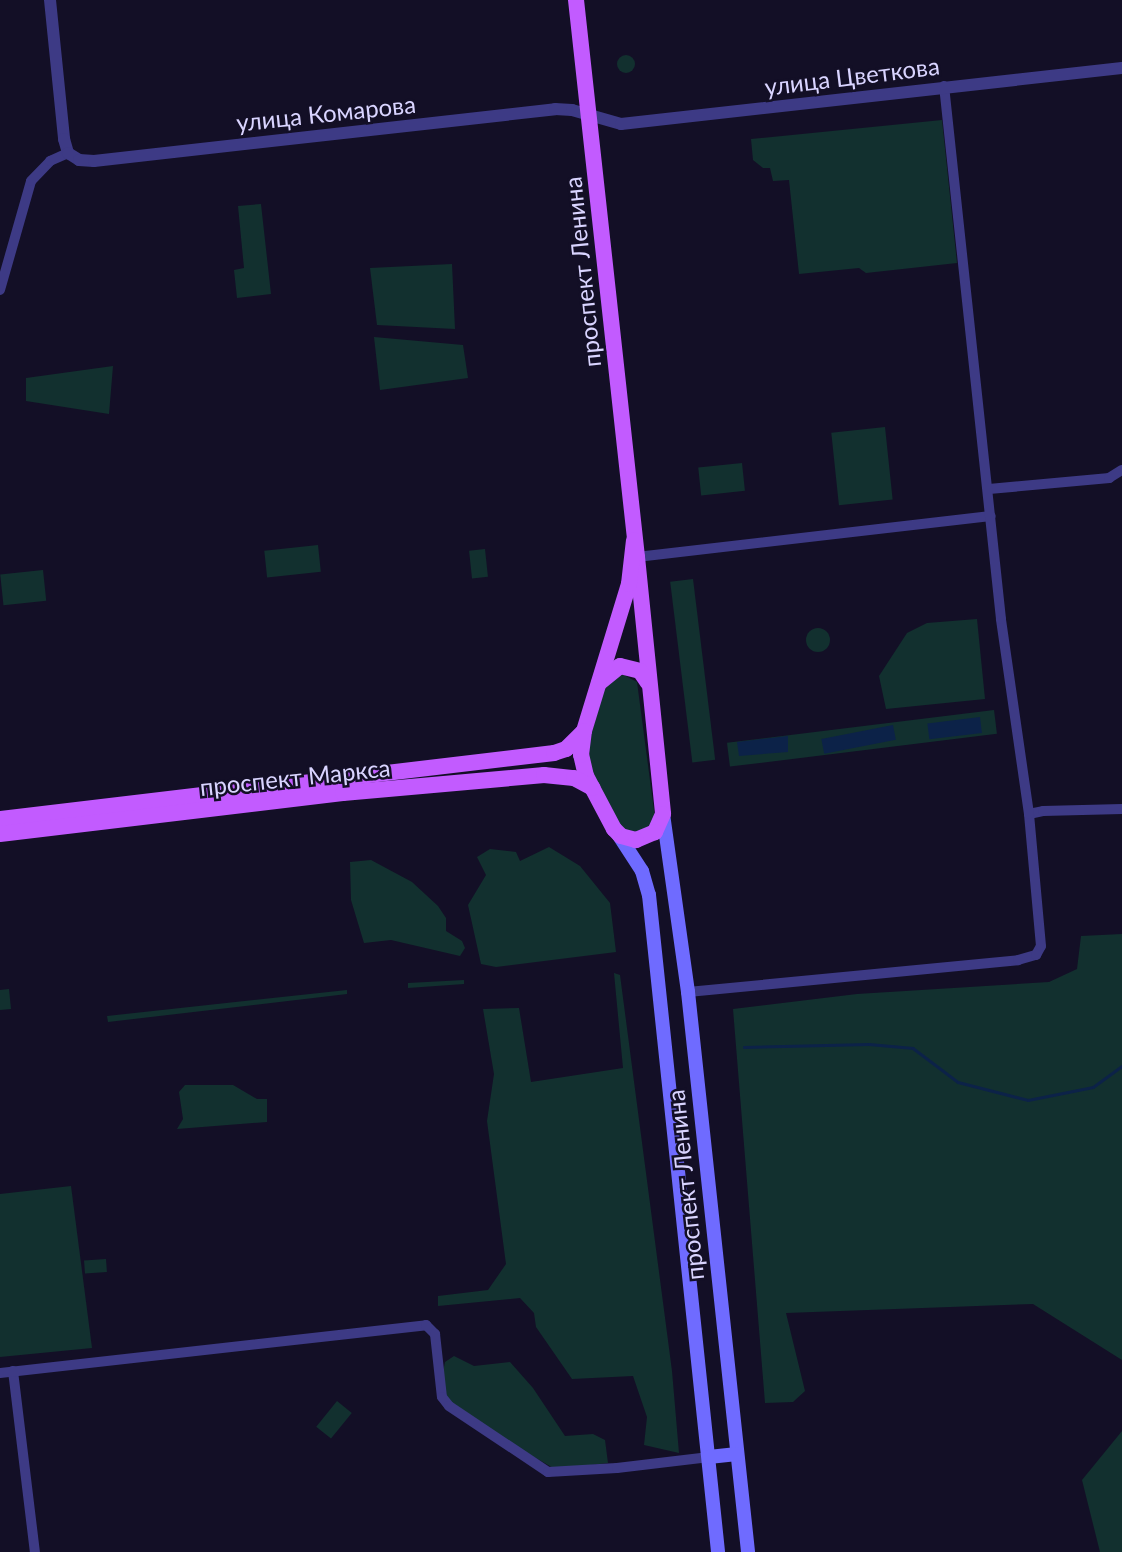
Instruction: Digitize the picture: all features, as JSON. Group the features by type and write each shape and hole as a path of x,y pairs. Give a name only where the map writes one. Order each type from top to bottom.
{"main road":[{"name":"проспект Ленина","path":"576,0 637,557 648,683 688,992 748,1552"},
{"name":"проспект Ленина","path":"634,540 629,584 584,732 582,764 614,829 631,850 642,871 649,895 718,1552"},
{"path":"598,685 607,673 620,666 640,671 648,683"},
{"name":"проспект Маркса","path":"0,818 543,754 566,749 584,732"},
{"path":"543,754 544,775"},
{"name":"проспект Маркса","path":"0,834 343,793 544,775 574,778 593,788"},
{"path":"614,829 629,839 643,839 654,832 663,814"},
{"path":"709,1457 737,1454"}],"street":[{"path":"0,290 30,181 50,161 68,153 64,139 50,0"},
{"name":"улица Цветкова","path":"589,116 621,124 1122,68"},
{"path":"688,992 969,967 1036,955 1041,946 1029,814 1001,619 944,86"},
{"name":"улица Комарова","path":"68,153 79,160 94,161 555,109 572,110 589,116"},
{"path":"989,489 1109,478 1122,470"},
{"path":"637,557 992,516"},
{"path":"1029,814 1043,811 1122,809"},
{"path":"0,1373 426,1325 435,1334 442,1397 449,1406 548,1472 592,1471 709,1457"},
{"path":"13,1371 35,1552"}],"green space":[{"path":"622,55 630,55 635,64 633,71 622,73 617,68 617,60"},
{"path":"942,120 957,263 866,273 859,268 799,274 789,180 773,181 770,168 763,168 753,160 751,139"},
{"path":"261,204 271,294 237,298 234,270 244,268 238,206"},
{"path":"452,264 455,329 377,325 370,268"},
{"path":"374,337 463,345 468,378 380,390"},
{"path":"113,366 109,414 26,401 26,378"},
{"path":"885,427 893,500 839,505 831,433"},
{"path":"742,463 745,491 701,495 698,468"},
{"path":"318,545 321,572 267,577 264,551"},
{"path":"485,549 488,577 472,579 469,551"},
{"path":"43,570 46,601 3,605 0,574"},
{"path":"693,579 715,760 692,762 670,582"},
{"path":"977,619 985,699 886,709 879,676 907,633 927,623"},
{"path":"818,628 826,632 830,640 826,648 818,652 810,648 806,640 810,632"},
{"path":"624,675 637,682 655,818 643,834 625,829 616,821 585,757 604,689 617,676"},
{"path":"994,710 997,734 730,767 727,743"},
{"path":"549,847 580,866 610,903 616,952 496,967 481,964 468,905 486,875 477,857 490,849 516,852 520,861"},
{"path":"371,860 412,882 438,906 446,918 446,931 462,941 465,948 460,956 391,940 364,943 351,900 350,862"},
{"path":"1122,934 1122,1360 1033,1304 786,1313 805,1391 793,1402 765,1403 733,1009 857,994 1049,982 1077,969 1081,936"},
{"path":"614,973 620,975 672,1371 679,1453 644,1445 647,1417 633,1376 572,1379 536,1327 534,1313 520,1298 438,1306 438,1296 488,1290 506,1264 487,1121 494,1074 483,1009 519,1008 531,1082 623,1068"},
{"path":"464,980 464,984 408,988 408,983"},
{"path":"9,989 11,1009 0,1010 0,990"},
{"path":"347,990 347,994 108,1022 107,1016"},
{"path":"185,1085 233,1085 257,1099 267,1099 267,1122 177,1129 183,1119 179,1092"},
{"path":"71,1186 92,1348 0,1357 0,1194"},
{"path":"106,1259 107,1272 85,1274 84,1261"},
{"path":"454,1356 474,1366 510,1362 533,1388 565,1436 593,1434 605,1440 608,1463 555,1469 482,1427 447,1398 442,1377 445,1362"},
{"path":"337,1401 352,1413 331,1439 316,1427"},
{"path":"1122,1431 1122,1552 1100,1552 1082,1480"}],"water":[{"path":"980,717 982,733 929,739 927,723"},
{"path":"893,725 896,740 824,754 821,739"},
{"path":"788,736 788,752 739,756 737,742"}],"waterway":[{"path":"744,1047 869,1044 913,1048 958,1082 1028,1100 1093,1087 1122,1066"}]}
